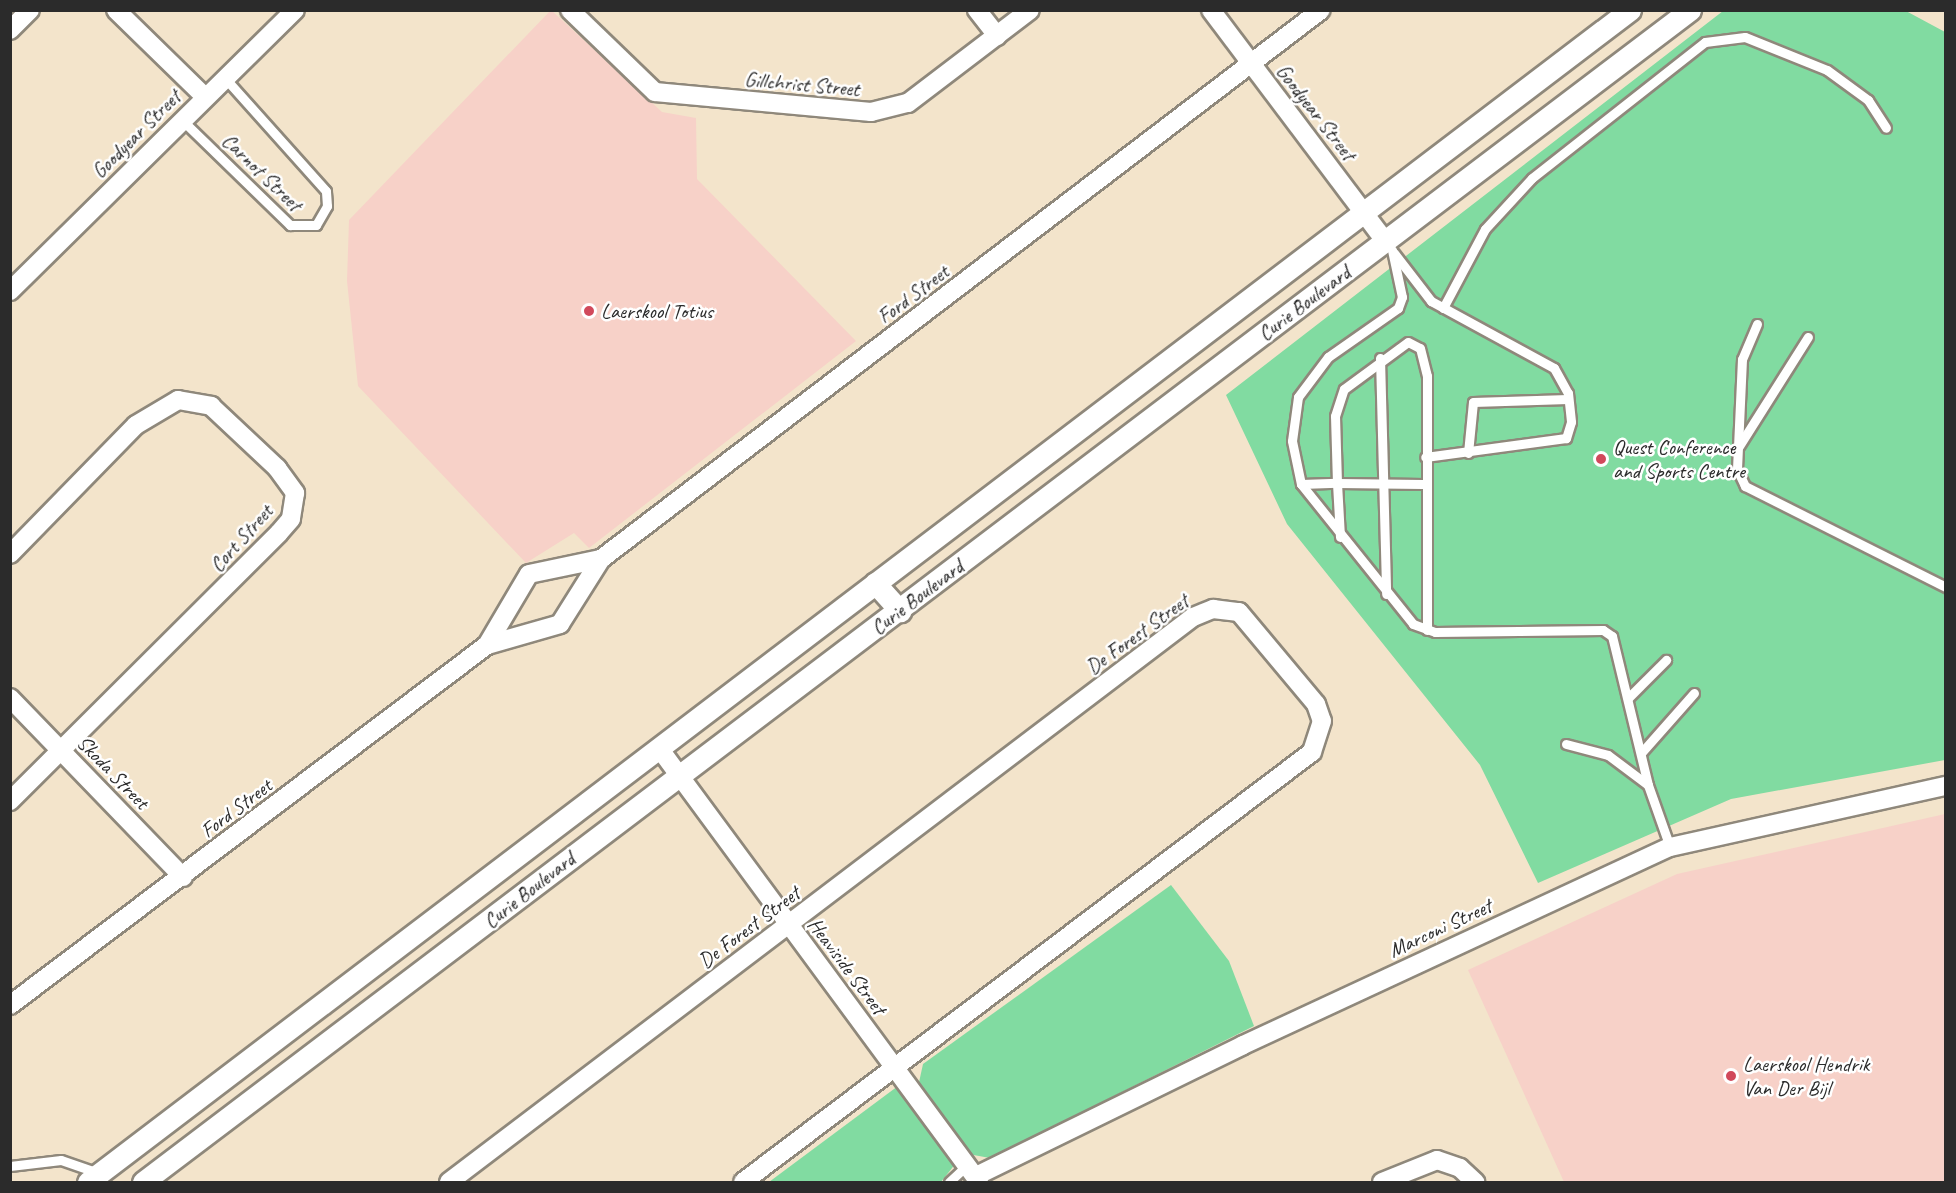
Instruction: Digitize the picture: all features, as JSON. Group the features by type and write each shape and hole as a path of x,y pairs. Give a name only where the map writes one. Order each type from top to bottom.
{"street":[{"path":"10,30 30,10"},
{"path":"116,10 205,97"},
{"name":"Goodyear Street","path":"10,291 295,10"},
{"name":"Gillchrist Street","path":"570,10 656,92 848,112 900,107 1030,10"},
{"path":"977,10 997,36"},
{"name":"Goodyear Street","path":"1211,10 1389,246"},
{"name":"Ford Street","path":"10,1005 183,877 487,645 560,624 601,559 1321,10"},
{"name":"Curie Boulevard","path":"94,1179 1630,10"},
{"name":"Curie Boulevard","path":"143,1182 679,775 900,611 1220,366 1389,246 1690,10"},
{"path":"1197,339 1220,366"},
{"name":"Cort Street","path":"10,554 136,425 178,400 211,406 276,468 295,493 291,519 279,533 63,752 10,801"},
{"name":"Ford Street","path":"487,645 529,574 601,559"},
{"path":"875,584 900,611"},
{"name":"De Forest Street","path":"449,1182 1204,612 1239,612 1316,704 1320,732 1305,760 743,1182"},
{"name":"Skoda Street","path":"10,698 183,877"},
{"name":"Heaviside Street","path":"659,748 788,926 974,1174"},
{"name":"Marconi Street","path":"974,1174 1243,1045 1670,847 1946,786"},
{"path":"429,924 449,951"},
{"path":"231,1076 251,1102"},
{"path":"1382,1182 1437,1160 1460,1168 1475,1182"}],"lane":[{"path":"1443,308 1485,229 1532,178 1705,42 1745,37 1827,70 1868,99 1886,128"},
{"name":"Carnot Street","path":"182,120 290,225 316,225 327,206 326,191 226,79"},
{"path":"1389,246 1426,297 1554,368 1565,380 1568,399 1566,438 1425,457"},
{"path":"1389,246 1402,297 1398,308 1328,357 1298,397 1292,441 1301,484 1403,615 1426,630 1608,632 1628,698 1648,785 1670,847"},
{"path":"1757,324 1742,359 1738,448 1740,479 1753,494 1946,587"},
{"path":"1738,448 1808,337"},
{"path":"1340,537 1335,416 1340,399 1350,381 1380,358 1408,342 1424,355 1426,630"},
{"path":"1380,358 1386,594"},
{"path":"1468,453 1473,402 1568,399"},
{"path":"1301,484 1424,484"},
{"path":"1628,698 1666,660"},
{"path":"1641,753 1694,693"},
{"path":"1566,744 1608,755 1648,785"},
{"path":"10,1166 61,1160 94,1179"},
{"path":"949,1182 974,1174"}],"shaded area":[{"name":"Laerskool Totius","path":"551,10 662,112 696,118 697,179 856,341 589,548 574,533 526,563 358,386 347,281 349,220"},
{"name":"Laerskool Hendrik Van Der Bijl","path":"1945,814 1945,1182 1564,1182 1468,970 1677,874"}],"green space":[{"name":"Quest Conference and Sports Centre","path":"1723,11 1906,11 1945,32 1945,760 1731,799 1538,883 1480,765 1287,524 1226,395"},
{"path":"1171,885 1229,961 1254,1026 990,1158 968,1154 918,1087 923,1064"},
{"path":"898,1086 956,1163 941,1182 769,1182"}],"place":[{"name":"Laerskool Totius","path":"589,311"},
{"name":"Quest Conference and Sports Centre","path":"1601,459"},
{"name":"Laerskool Hendrik Van Der Bijl","path":"1731,1076"}]}
